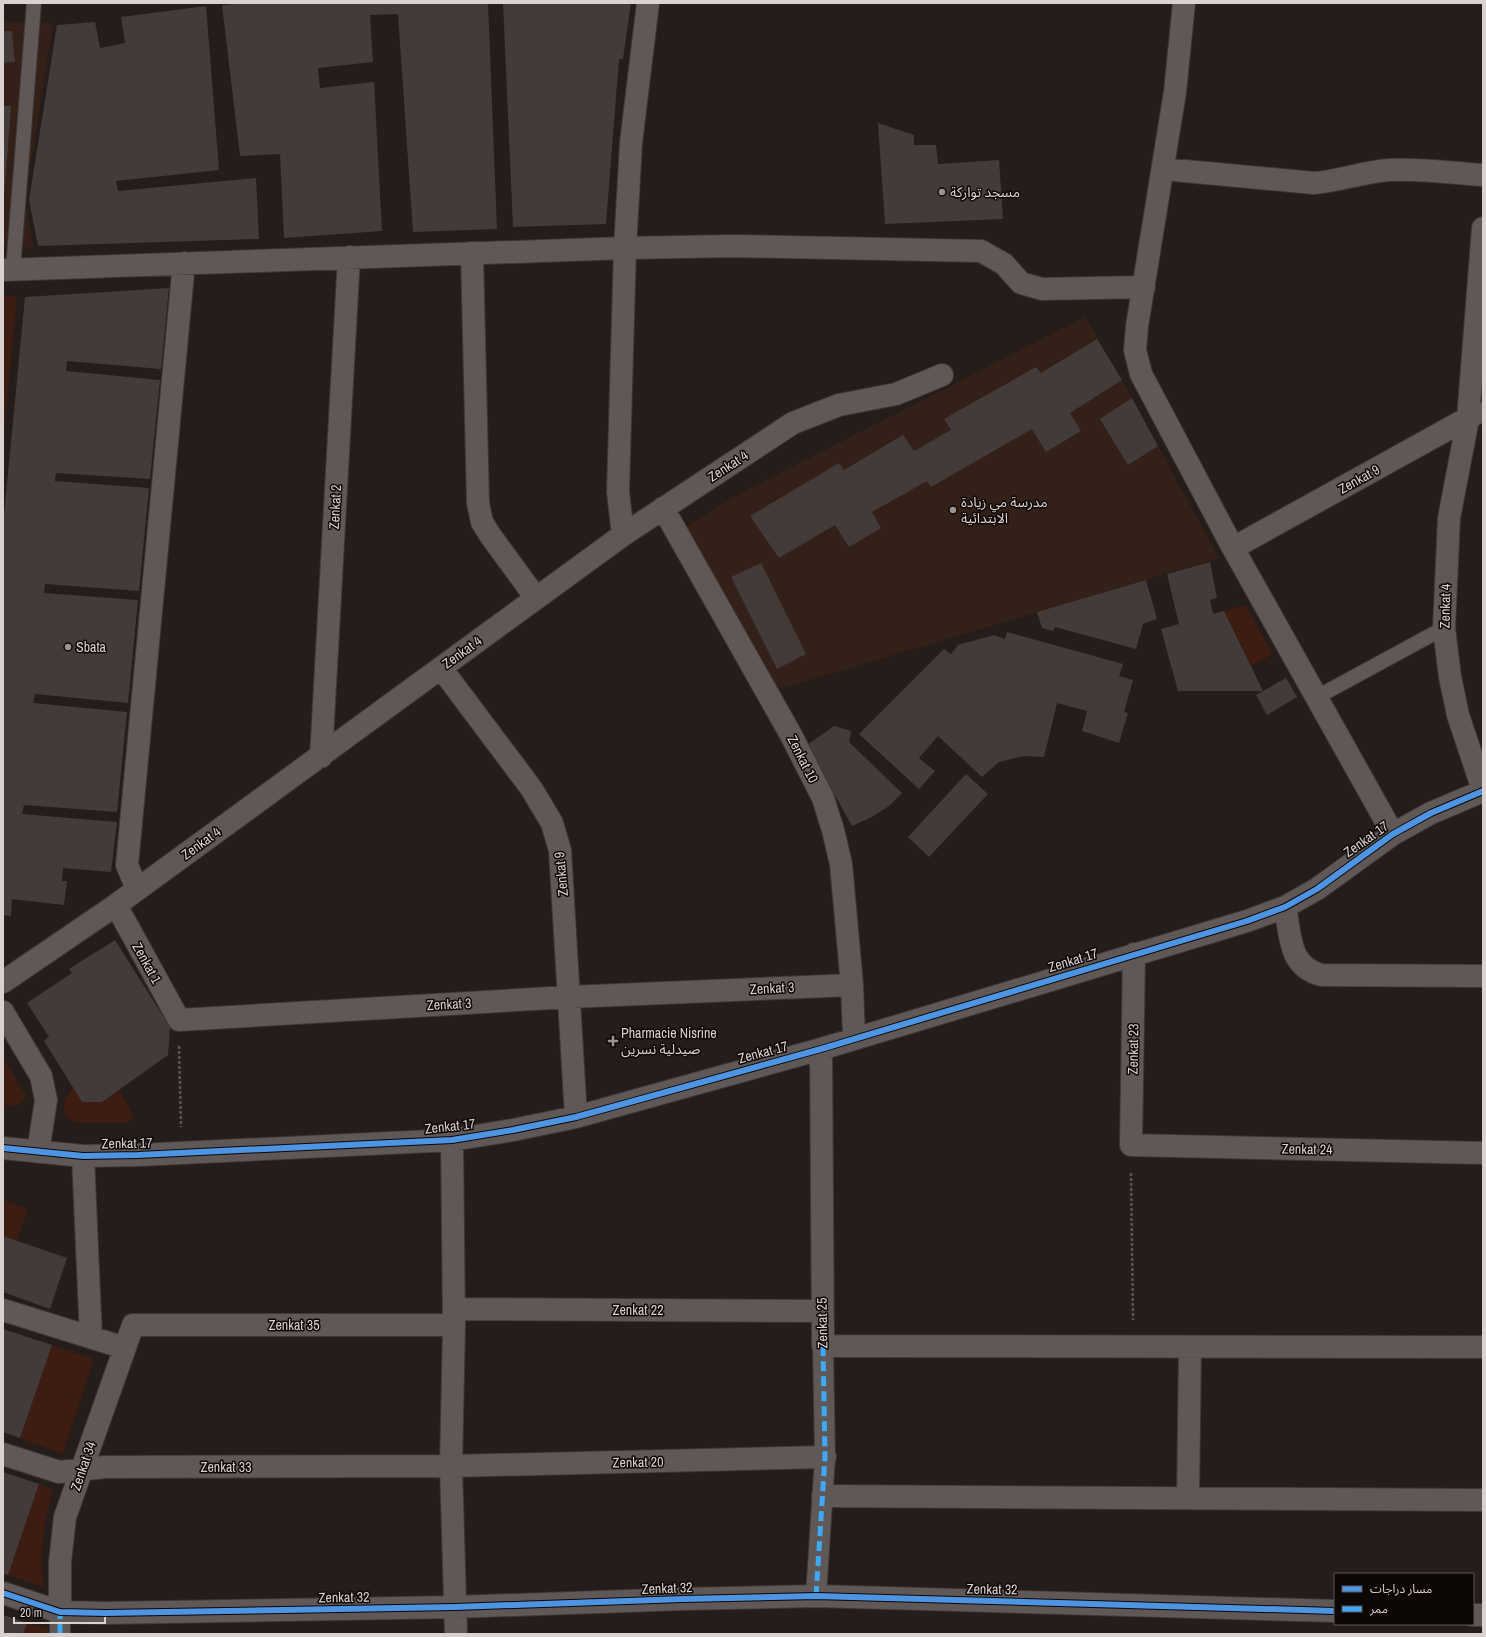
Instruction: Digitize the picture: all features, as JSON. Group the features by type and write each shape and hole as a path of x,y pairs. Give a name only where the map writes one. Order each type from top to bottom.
{"street":[{"path":"623,535 618,492 625,248 631,143 648,3"},
{"path":"1184,3 1179,59 1163,169 1137,326 1135,350 1141,374 1233,548 1393,834"},
{"path":"1163,169 1314,183 1333,182 1371,172 1390,170 1424,170 1483,175"},
{"name":"Zenkat 4","path":"1483,228 1476,414 1449,518 1444,628 1450,677 1458,715 1483,790"},
{"path":"8,269 625,248 733,246 981,250 1004,264 1021,283 1042,289 1144,287"},
{"path":"472,253 478,503 482,522 536,598"},
{"name":"Zenkat 2","path":"321,757 348,257"},
{"path":"137,889 127,865 184,263"},
{"name":"Zenkat 4","path":"5,980 116,905 321,757 623,535 793,424 839,405 896,394 942,375"},
{"name":"Zenkat 9","path":"1233,548 1476,414"},
{"name":"Zenkat 10","path":"663,508 791,735 823,798 833,830 841,864 852,984 854,1038"},
{"name":"Zenkat 9","path":"441,668 531,788 552,823 560,850 576,1117"},
{"name":"Zenkat 17","path":"3,1148 83,1156 181,1154 452,1140 513,1130 576,1117 821,1049 1247,921 1286,907 1317,888 1393,834 1431,813 1483,790"},
{"name":"Zenkat 1","path":"116,905 179,1020"},
{"path":"1286,907 1295,955 1302,966 1310,972 1321,975 1483,976"},
{"name":"Zenkat 23","path":"1131,1145 1134,954"},
{"name":"Zenkat 3","path":"179,1020 569,997 852,984"},
{"path":"3,1012 42,1076 46,1100 38,1152"},
{"name":"Zenkat 25","path":"816,1596 825,1457 822,1311 821,1049"},
{"path":"452,1140 454,1317 451,1466 456,1634"},
{"name":"Zenkat 24","path":"1131,1145 1483,1153"},
{"path":"83,1156 91,1338"},
{"path":"3,1310 125,1348"},
{"name":"Zenkat 22","path":"454,1317 822,1311"},
{"name":"Zenkat 35","path":"133,1325 454,1317"},
{"name":"Zenkat 34","path":"60,1612 60,1562 65,1517 80,1471 133,1325"},
{"path":"823,1346 1483,1347"},
{"path":"1188,1498 1190,1346"},
{"name":"Zenkat 33","path":"3,1454 59,1472 80,1471 105,1467 451,1466"},
{"name":"Zenkat 20","path":"451,1466 825,1457"},
{"path":"823,1496 1483,1500"},
{"name":"Zenkat 32","path":"3,1593 60,1612 105,1613 455,1607 816,1596 1334,1611"},
{"path":"60,1612 60,1634"}],"lane":[{"path":"8,269 34,3"},
{"path":"1317,697 1444,628"}],"path":[{"path":"179,1020 181,1154"},
{"path":"1131,1145 1133,1346"}],"shaded area":[{"path":"3,22 53,23 25,202 34,249 3,247"},
{"path":"17,296 3,440 3,297"},
{"name":"مدرسة مي زيادة الابتدائية","path":"1085,317 1122,380 1219,558 776,690 686,527 739,494"},
{"path":"1245,605 1273,654 1251,666 1224,611"},
{"path":"3,1058 25,1094 24,1101 17,1106 3,1105"},
{"path":"73,1087 82,1102 102,1102 119,1090 134,1117 127,1123 83,1123 74,1121 68,1118 64,1111 65,1100"},
{"path":"3,1200 28,1209 17,1241 3,1236"},
{"path":"52,1345 94,1359 63,1454 20,1438"},
{"path":"39,1484 53,1490 45,1521 41,1562 44,1587 8,1575"},
{"path":"27,1623 50,1629 52,1634 23,1634"}],"building":[{"path":"247,3 488,3 497,229 413,232 398,14 370,15 373,62 318,68 320,88 374,82 382,231 284,238 280,154 240,156 222,5"},
{"path":"503,3 631,3 623,59 619,59 606,224 513,227"},
{"path":"206,6 219,170 116,181 118,191 256,178 259,239 38,246 29,200 57,25 95,22 100,48 125,43 121,17"},
{"path":"3,31 12,31 15,62 3,63"},
{"path":"3,106 11,106 4,198 3,198"},
{"name":"مسجد تواركة","path":"878,123 914,135 914,145 936,145 938,164 999,160 1003,219 885,224"},
{"name":"Sbata","path":"169,288 161,369 67,361 66,371 160,380 150,479 56,473 55,481 149,488 139,591 45,584 44,593 138,600 128,703 35,694 33,703 127,712 117,812 24,805 22,814 117,822 111,872 63,868 62,881 67,881 64,905 12,899 11,916 3,915 3,525 25,297"},
{"path":"1097,339 1122,380 1070,413 1081,431 1046,452 1032,429 931,487 927,481 872,512 881,528 849,547 835,525 779,558 750,516 839,463 844,470 903,435 914,451 951,430 944,419 1036,367 1041,373"},
{"path":"1132,398 1158,446 1128,465 1100,419"},
{"path":"1210,562 1217,598 1210,600 1213,614 1224,611 1263,691 1178,691 1161,629 1179,624 1167,574"},
{"path":"761,563 806,654 777,669 731,577"},
{"path":"1146,580 1157,619 1143,624 1136,649 1055,627 1053,631 1042,628 1037,612"},
{"path":"1007,632 1123,664 1119,676 1133,680 1124,712 1128,713 1119,743 1082,731 1087,711 1057,703 1044,757 1023,756 999,762 982,777 938,736 919,758 935,771 919,789 859,734 944,649 951,654 958,645 994,635 1005,639"},
{"path":"1286,678 1297,697 1267,715 1256,695"},
{"path":"834,726 851,731 849,742 902,793 889,806 872,817 852,826 807,745"},
{"path":"966,774 988,794 929,857 908,837"},
{"path":"115,940 170,1027 168,1055 102,1102 82,1102 44,1041 49,1037 27,1003 72,973 69,969"},
{"path":"3,1236 67,1258 50,1309 3,1292"},
{"path":"3,1329 52,1345 20,1438 3,1432"},
{"path":"3,1472 39,1484 8,1575 3,1574"},
{"path":"3,1615 27,1623 23,1634 3,1634"},
{"path":"433,1633 433,1634 415,1634"}],"marked path":[{"path":"816,1596 825,1457 823,1346"},
{"path":"60,1612 60,1634"}],"cycle path":[{"path":"3,1148 83,1156 138,1155 452,1140 513,1130 576,1117 821,1049 1247,921 1285,907 1317,889 1393,834 1431,813 1483,791"},
{"path":"3,1593 60,1612 105,1613 455,1607 816,1596 1334,1611"}],"place":[{"name":"مسجد تواركة","path":"942,192"},
{"name":"مدرسة مي زيادة الابتدائية","path":"953,510"},
{"name":"Sbata","path":"68,647"},
{"name":"Pharmacie Nisrine صيدلية نسرين","path":"613,1041"}]}
